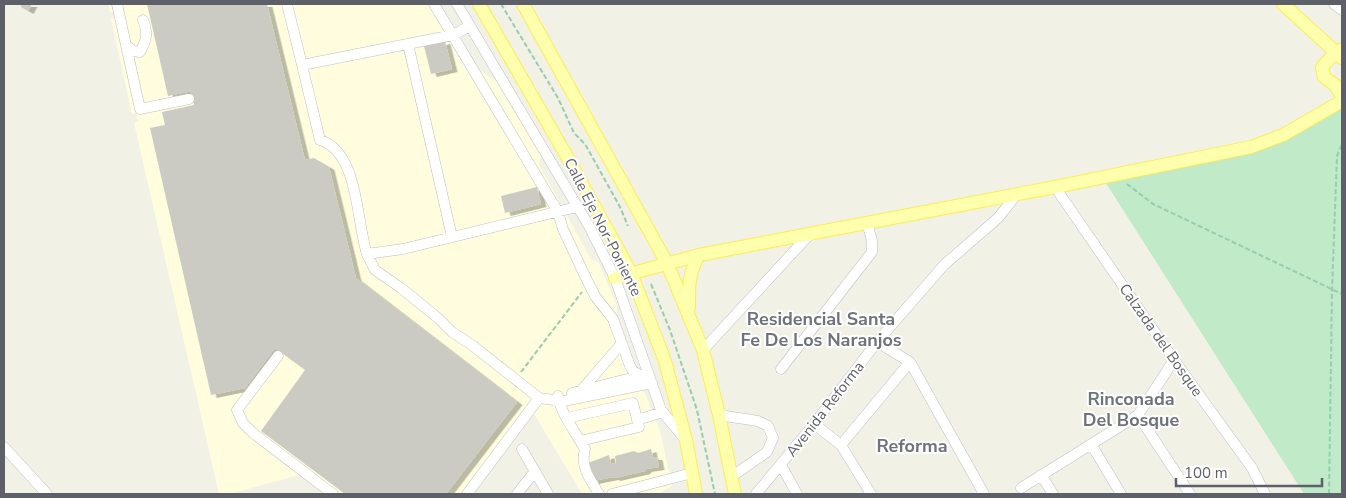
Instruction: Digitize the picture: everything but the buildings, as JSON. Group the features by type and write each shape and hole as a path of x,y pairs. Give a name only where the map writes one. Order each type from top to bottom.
{"main road":[{"name":"Calle Eje Nor-Poniente","path":"479,4 569,160 631,273 665,361 686,440 696,494"},
{"path":"523,4 668,263 703,350 719,415 734,494"},
{"path":"1283,4 1340,53 1322,67 1324,78 1335,85 1342,96"},
{"path":"615,278 699,255 1055,187 1251,147 1282,135 1342,101"},
{"path":"689,316 689,280 692,268 699,255"}],"street":[{"path":"116,4 140,109 189,99"},
{"path":"287,4 320,140 329,143 347,164 359,212 362,237 367,254 375,270 402,288 452,332 472,345 539,398 557,399 576,396 647,378"},
{"path":"434,4 449,35 558,212 562,229 595,296 613,319 633,371 647,378"},
{"path":"457,4 589,226 615,278 647,378 663,412 686,440"},
{"path":"1334,4 1342,10"},
{"path":"126,46 133,51 140,52 145,43 147,30 144,20"},
{"path":"302,66 449,35 469,24"},
{"path":"408,44 452,237"},
{"name":"Calzada del Bosque","path":"1055,187 1174,360 1252,468 1265,494"},
{"name":"Avenida Reforma","path":"756,494 814,424 877,342 944,265 998,218 1017,194"},
{"path":"367,254 403,249 577,207"},
{"path":"781,369 872,252 872,241 866,222"},
{"path":"703,350 810,234"},
{"path":"877,342 910,362 984,494"},
{"path":"576,396 622,343"},
{"path":"278,356 237,410 243,423 252,433 333,494"},
{"path":"1021,488 1138,415 1174,360"},
{"path":"841,445 910,362"},
{"path":"467,494 539,398"},
{"path":"557,399 585,449 583,457 584,468 599,494"},
{"path":"568,418 633,403 636,429"},
{"path":"580,441 636,429 663,412"},
{"path":"719,415 758,421 768,426 773,438 767,452 731,477"},
{"path":"1138,415 1190,494"},
{"path":"814,424 841,445 871,494"},
{"path":"612,433 620,443"},
{"path":"1091,444 1121,494"},
{"path":"4,447 47,494"},
{"path":"522,449 548,494"},
{"path":"781,465 797,494"},
{"path":"517,494 535,471"},
{"path":"612,494 692,473"},
{"path":"1041,475 1053,494"}],"path":[{"path":"501,4 558,98 574,133 585,144 628,226"},
{"path":"1329,494 1332,290 1337,156 1342,144"},
{"path":"1115,175 1153,204 1342,294"},
{"path":"515,380 589,284"},
{"path":"652,284 697,410 715,494"}],"shaded area":[{"path":"108,4 439,4 475,67 496,81 541,155 539,165 591,259 599,263 617,306 616,321 660,431 672,486 658,494 582,494 534,414 473,494 324,494 299,475 229,494 219,494 134,123 138,121 136,113 132,114 111,19 115,18 114,11 110,12"}],"green space":[{"path":"1342,105 1342,494 1304,494 1104,180 1267,148"}],"district":[{"name":"Residencial Santa Fe De Los Naranjos","path":"821,329"},
{"name":"Rinconada Del Bosque","path":"1131,409"},
{"name":"Reforma","path":"912,446"}]}
